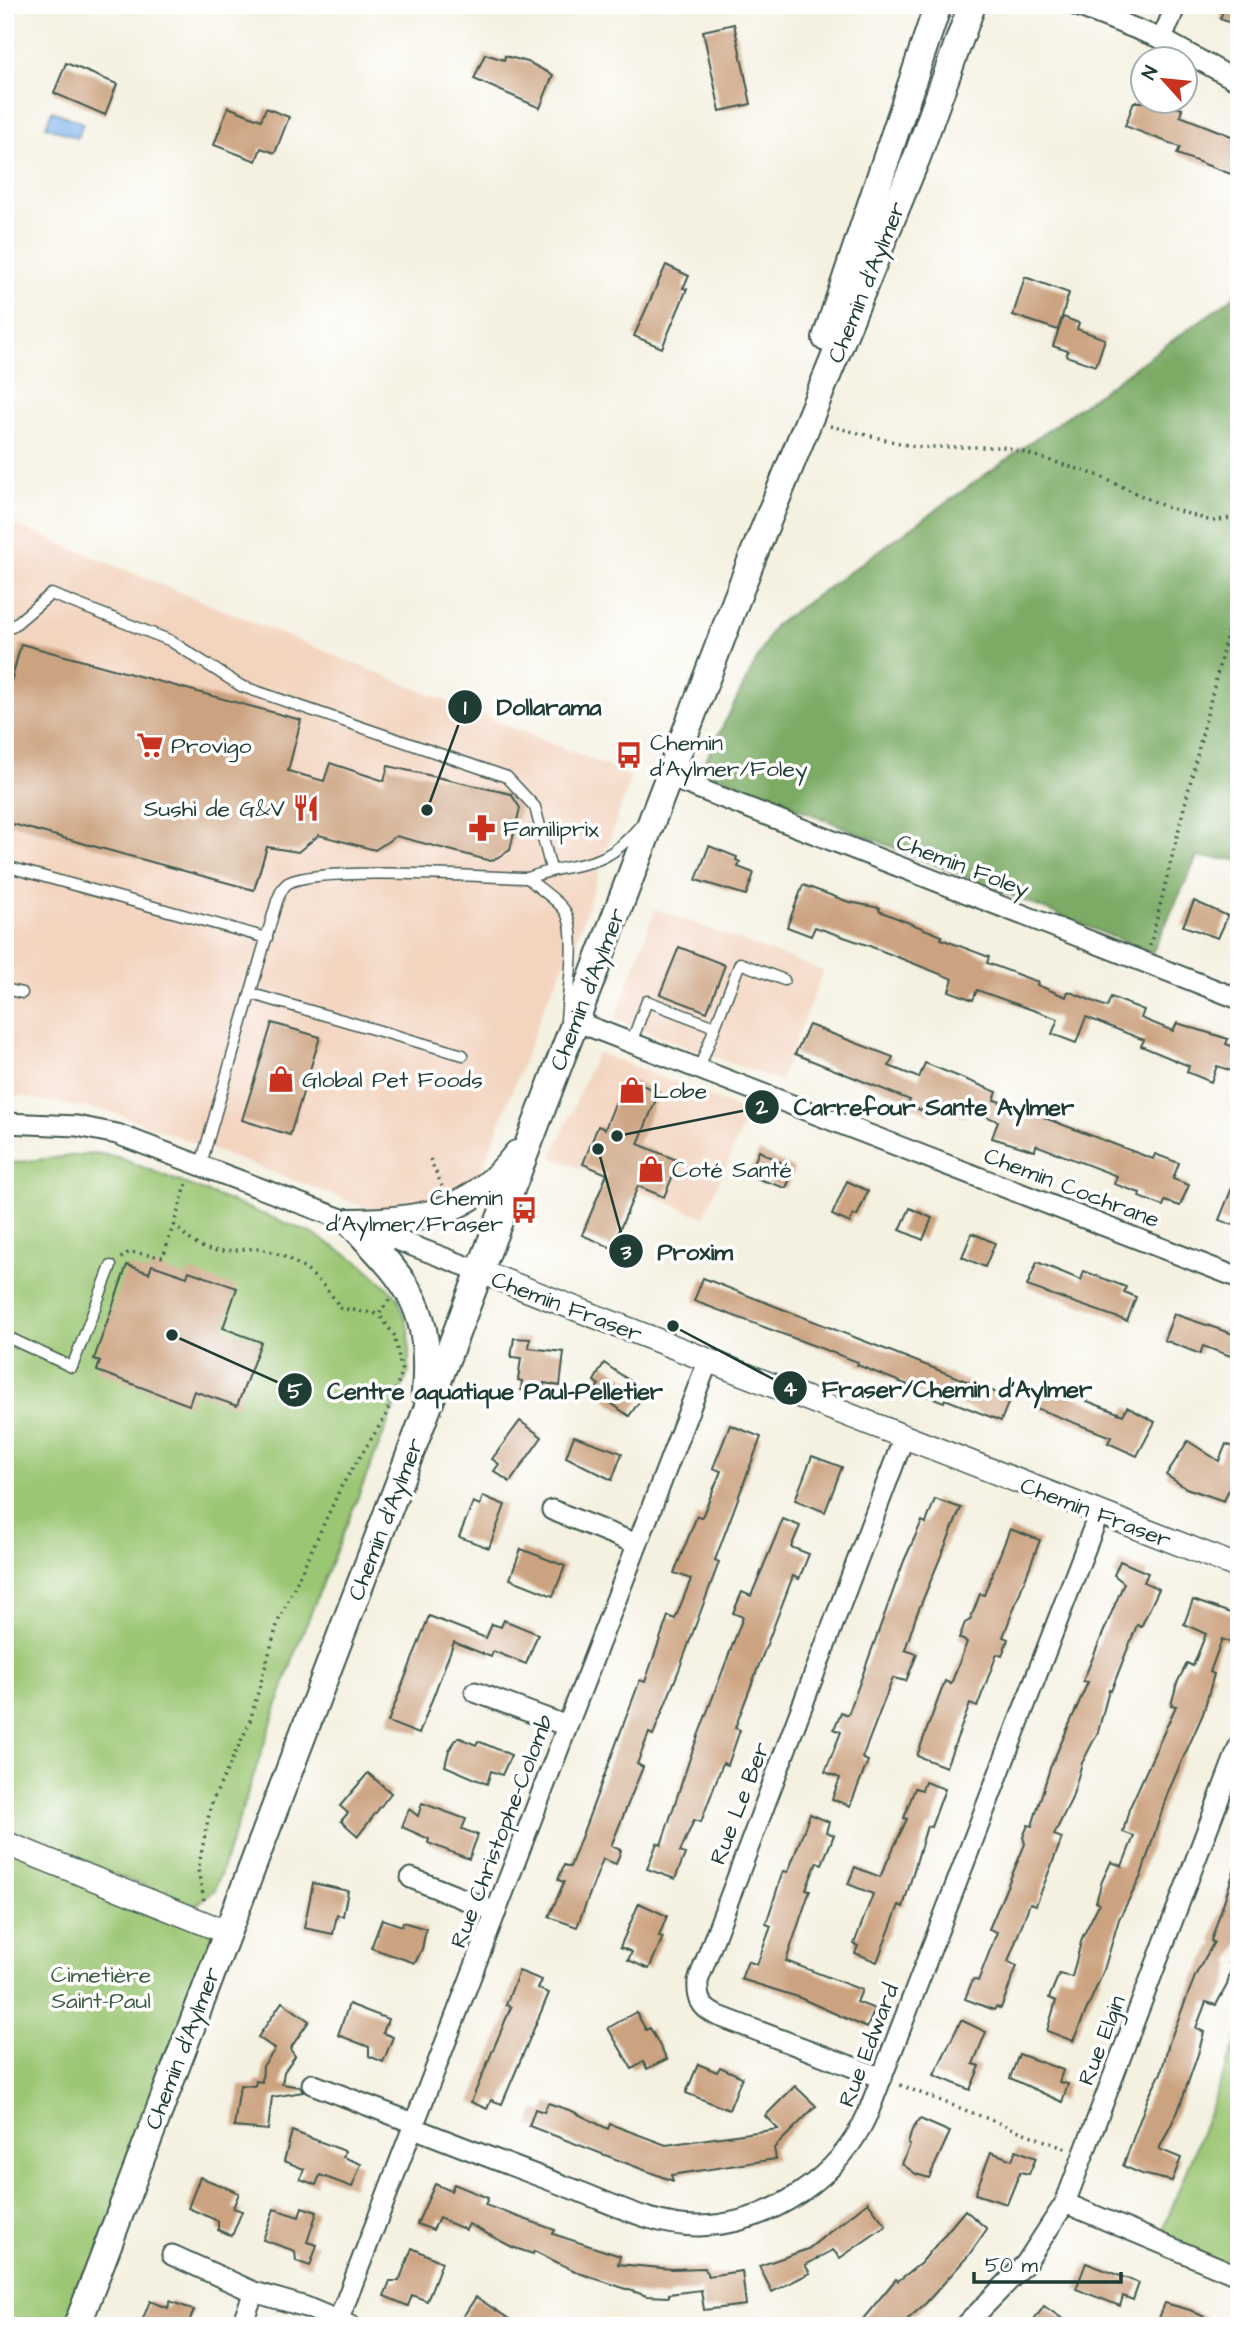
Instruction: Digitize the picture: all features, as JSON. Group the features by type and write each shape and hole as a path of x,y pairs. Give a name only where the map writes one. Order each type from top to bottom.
{"main road":[{"name":"Chemin d'Aylmer","path":"753,556 938,5"},
{"name":"Chemin d'Aylmer","path":"77,2326 753,556 917,157 972,5"},
{"path":"350,1222 409,1220 453,1209 489,1186 531,1136"},
{"path":"350,1222 392,1266 416,1300 425,1339 427,1369 422,1421"}],"street":[{"path":"1075,5 1162,39 1239,82"},
{"path":"1162,39 1176,5"},
{"name":"Chemin Foley","path":"669,777 1239,999"},
{"name":"Chemin Cochrane","path":"575,1021 1239,1278"},
{"name":"Chemin Fraser","path":"5,1123 96,1128 197,1162 1239,1567"},
{"name":"Rue Christophe-Colomb","path":"345,2322 415,2126 708,1361"},
{"name":"Rue Le Ber","path":"882,2078 705,2010 697,1992 698,1981 904,1437"},
{"path":"552,1510 637,1544"},
{"name":"Rue Edward","path":"312,2084 654,2219 700,2226 745,2217 792,2197 831,2170 858,2136 882,2078 1099,1513"},
{"path":"475,1692 567,1726"},
{"name":"Rue Elgin","path":"965,2326 1026,2263 1065,2203 1239,1746"},
{"path":"5,1843 226,1932"},
{"path":"411,1878 496,1912"},
{"path":"1065,2203 1239,2276"},
{"path":"172,2255 254,2292 345,2322"},
{"path":"241,2326 254,2292"}],"lane":[{"path":"5,625 12,627 51,594 169,640 241,686 507,777 536,807 551,869"},
{"path":"197,1162 252,994 284,885 295,880 341,875 528,878 551,869 595,863 607,857 658,804"},
{"path":"5,866 267,938"},
{"path":"528,878 559,904 569,921 564,1051"},
{"path":"699,1069 740,962 784,980"},
{"path":"5,989 22,993"},
{"path":"252,994 463,1055"},
{"path":"631,1042 647,1001 715,1027"},
{"path":"5,1336 72,1367 111,1266"}],"path":[{"path":"810,418 845,431 915,447 1006,447 1097,475 1166,507 1211,521 1239,517"},
{"path":"1146,963 1218,674 1233,598 1239,585"},
{"path":"430,1159 445,1194"},
{"path":"111,1266 129,1252 163,1257 197,1162"},
{"path":"174,1225 205,1249 258,1249 272,1252 305,1268 332,1295 340,1308 379,1314 394,1335 402,1373 385,1417 341,1487 278,1622 249,1724 211,1804 198,1870 205,1905"},
{"path":"379,1314 391,1298"},
{"path":"882,2078 1083,2156"}],"shaded area":[{"path":"5,521 631,776 576,941 546,1002 485,1163 473,1180 433,1204 394,1212 362,1206 115,1113 5,1094"},
{"path":"655,909 823,971 780,1081 615,1020"},
{"path":"597,1052 749,1112 704,1217 552,1157"}],"green space":[{"path":"1239,293 1239,860 1197,857 1152,953 701,769 774,626"},
{"path":"95,1153 117,1157 311,1233 362,1264 398,1297 409,1331 409,1371 297,1647 215,1890 195,1906 5,1832 5,1164"},
{"name":"Cimetière Saint-Paul","path":"5,1843 226,1932 77,2326 5,2326"},
{"path":"1239,2035 1239,2276 1158,2243"}],"water":[{"path":"52,111 83,123 77,138 46,126"}],"building":[{"path":"1225,5 1239,5 1239,26 1220,19"},
{"path":"734,24 751,104 720,111 703,31"},
{"path":"485,54 504,60 505,56 528,62 553,75 540,108 474,79"},
{"path":"66,63 117,84 105,115 54,93"},
{"path":"228,107 261,120 266,108 289,117 275,153 261,148 256,161 214,145"},
{"path":"1129,116 1180,116 1239,139 1239,177 1177,154 1180,147 1125,126"},
{"path":"666,265 689,276 683,288 687,289 662,348 634,336"},
{"path":"1025,277 1069,293 1058,330 1013,315"},
{"path":"1063,317 1079,323 1077,329 1105,339 1096,366 1066,356 1068,351 1053,346"},
{"name":"Provigo","path":"21,644 301,720 288,771 324,781 330,763 384,781 388,766 511,794 520,808 510,850 491,861 396,836 375,850 319,835 298,852 267,847 254,890 5,822 5,704"},
{"path":"709,846 737,857 736,860 740,862 738,867 754,873 746,895 696,880"},
{"path":"803,885 849,902 880,908 879,911 942,936 941,939 989,957 987,963 1038,982 1037,985 1066,997 1068,991 1107,1007 1111,997 1144,1010 1141,1018 1173,1031 1177,1023 1228,1039 1226,1044 1239,1049 1232,1071 1217,1066 1211,1082 1187,1072 1189,1066 1141,1046 1144,1040 1086,1017 1076,1043 1052,1034 1058,1019 977,990 973,1000 949,991 953,979 867,945 815,927 811,936 787,927"},
{"path":"1194,901 1228,916 1218,938 1183,926"},
{"path":"679,947 725,965 707,1012 660,994"},
{"name":"Global Pet Foods","path":"272,1023 320,1037 290,1135 242,1120"},
{"path":"809,1025 893,1057 889,1066 919,1078 925,1063 997,1092 994,1100 1045,1115 1045,1118 1153,1159 1155,1154 1179,1163 1173,1179 1189,1185 1180,1206 1165,1201 1163,1206 1139,1197 1140,1193 1114,1184 1117,1176 1036,1145 1035,1151 992,1138 998,1121 967,1109 964,1117 936,1106 932,1115 908,1105 910,1100 795,1054"},
{"path":"625,1078 659,1092 638,1144 679,1161 664,1197 638,1186 612,1248 582,1235 607,1174 583,1164 598,1126 605,1129"},
{"path":"759,1151 794,1169 786,1188 749,1176"},
{"path":"1239,1173 1239,1227 1219,1220"},
{"path":"847,1181 868,1191 857,1216 853,1215 850,1223 832,1215"},
{"path":"910,1208 932,1218 923,1240 900,1230"},
{"path":"972,1233 995,1243 985,1267 962,1257"},
{"path":"1037,1262 1081,1280 1084,1271 1126,1287 1124,1292 1136,1297 1127,1321 1027,1286"},
{"path":"127,1265 149,1273 152,1265 187,1277 189,1271 237,1288 223,1328 261,1342 237,1406 194,1391 189,1405 97,1371 100,1361 94,1359"},
{"path":"703,1278 1010,1398 1001,1421 945,1399 944,1402 906,1388 908,1385 857,1365 858,1362 694,1301"},
{"path":"1174,1314 1239,1336 1239,1359 1203,1346 1200,1354 1164,1340"},
{"path":"514,1338 530,1339 529,1348 564,1352 560,1386 544,1383 543,1393 521,1390 522,1381 518,1380 521,1358 511,1357"},
{"path":"604,1363 646,1392 629,1416 594,1391 599,1385 594,1381"},
{"path":"1046,1385 1123,1415 1127,1407 1155,1422 1137,1456 1108,1443 1111,1437 1036,1408"},
{"path":"520,1421 542,1437 510,1482 494,1471 499,1464 492,1459"},
{"path":"730,1425 761,1437 715,1560 719,1562 679,1670 653,1735 649,1733 637,1764 643,1767 611,1846 621,1850 616,1864 603,1859 577,1927 549,1917 564,1882 558,1880 564,1865 570,1867 640,1680 645,1682 668,1616 675,1619 691,1579 674,1573 697,1516 702,1517 721,1471 713,1468"},
{"path":"574,1436 622,1453 612,1480 566,1457"},
{"path":"1188,1441 1219,1461 1226,1444 1239,1449 1239,1490 1230,1487 1224,1501 1186,1488 1166,1475"},
{"path":"812,1456 842,1467 825,1512 795,1500"},
{"path":"483,1496 505,1505 489,1548 459,1537 473,1502 480,1505"},
{"path":"935,1499 961,1508 916,1616 905,1650 917,1654 906,1681 893,1678 862,1758 868,1761 850,1806 832,1799 840,1778 825,1772 841,1732 834,1729 841,1712 848,1715 904,1561 922,1521 926,1523"},
{"path":"783,1519 800,1526 791,1547 809,1554 799,1579 793,1576 735,1728 740,1730 728,1765 723,1763 701,1822 694,1820 680,1852 685,1854 675,1879 647,1869 657,1843 661,1845 692,1752 743,1617 733,1613 742,1592 751,1596"},
{"path":"1010,1529 1040,1540 1003,1637 1008,1639 1002,1656 997,1654 977,1707 970,1704 946,1767 917,1756 945,1681 951,1684 967,1642 959,1638 965,1623 970,1620 980,1594 984,1595"},
{"path":"521,1549 565,1566 553,1596 510,1579"},
{"path":"1120,1561 1148,1573 1144,1582 1159,1589 1141,1627 1137,1625 1111,1691 1109,1690 1098,1732 1082,1763 1072,1798 1054,1835 1062,1838 1036,1905 1030,1903 1008,1962 1017,1966 1001,2008 996,2007 994,2010 965,1999 973,1979 978,1981 997,1932 989,1929 1025,1844 1023,1837 1028,1825 1032,1826 1050,1768 1088,1682 1083,1681 1124,1583 1114,1575"},
{"path":"1193,1600 1239,1616 1239,1646 1222,1639 1210,1672 1214,1674 1203,1714 1168,1792 1141,1876 1119,1919 1104,1970 1073,2041 1047,2031 1056,2001 1049,1998 1059,1974 1072,1977 1082,1938 1099,1904 1096,1902 1102,1881 1111,1862 1122,1866 1134,1836 1123,1832 1129,1809 1176,1706 1171,1705 1177,1683 1187,1663 1193,1666 1206,1634 1184,1624"},
{"path":"429,1616 486,1638 492,1624 501,1627 504,1620 538,1634 526,1664 493,1651 491,1657 454,1642 419,1734 388,1722"},
{"path":"458,1737 476,1745 478,1741 511,1755 502,1775 491,1771 487,1784 445,1766 449,1750"},
{"path":"368,1773 391,1793 358,1836 341,1821 348,1813 340,1806"},
{"path":"925,1782 945,1789 931,1827 927,1826 903,1907 899,1905 877,1962 855,1953 858,1946 854,1944 873,1894 848,1884 855,1867 880,1877 907,1819 904,1818 915,1788 922,1790"},
{"path":"422,1803 466,1819 462,1829 478,1835 469,1859 428,1843 429,1839 402,1827 409,1809 418,1816"},
{"path":"810,1814 829,1822 826,1832 834,1835 822,1864 817,1862 806,1889 810,1890 786,1961 862,1990 857,2002 875,2009 867,2028 798,1997 741,1979 748,1961 757,1965 771,1926 766,1924 783,1871 788,1872"},
{"path":"1236,1865 1239,1866 1239,1944 1229,1963 1232,1964 1227,1985 1216,2005 1206,2002 1196,2028 1204,2032 1198,2054 1178,2111 1159,2149 1181,2158 1172,2181 1142,2174 1123,2166 1148,2098 1161,2073 1169,2043 1196,1974 1214,1942 1211,1941"},
{"path":"313,1883 348,1891 343,1916 337,1915 333,1934 304,1928"},
{"path":"639,1903 667,1916 659,1936 663,1937 649,1969 628,1960 632,1952 620,1947"},
{"path":"382,1919 402,1926 403,1922 426,1929 422,1949 415,1963 371,1948"},
{"path":"519,1971 542,1980 538,1989 549,1993 502,2104 491,2100 487,2109 471,2102 511,2007 506,2005"},
{"path":"282,2002 309,2021 290,2049 295,2056 284,2072 282,2084 300,2087 303,2092 272,2097 268,2130 234,2127 240,2085 255,2086 256,2081 262,2082 263,2066 275,2049 258,2037"},
{"path":"349,2004 388,2019 383,2033 393,2037 383,2062 369,2056 369,2047 338,2035"},
{"path":"636,2012 646,2030 650,2028 667,2059 647,2069 643,2062 632,2069 608,2028"},
{"path":"961,2020 986,2032 973,2064 980,2066 970,2090 934,2075"},
{"path":"1019,2054 1063,2070 1059,2082 1068,2084 1062,2102 1010,2078"},
{"path":"698,2064 717,2072 720,2067 742,2077 729,2110 686,2093"},
{"path":"795,2086 816,2106 774,2148 776,2159 671,2175 673,2181 529,2126 535,2109 544,2112 548,2103 572,2111 608,2129 610,2124 666,2145 778,2129 765,2116"},
{"path":"920,2119 950,2132 929,2178 916,2174 902,2164 910,2145 908,2144 912,2130"},
{"path":"292,2131 345,2151 343,2157 361,2164 352,2187 320,2175 316,2185 300,2179 304,2169 284,2161"},
{"path":"1016,2150 1036,2158 1029,2174 1020,2172 1007,2204 975,2194 991,2152 1012,2160"},
{"path":"200,2177 239,2193 233,2208 242,2211 232,2236 218,2230 218,2221 188,2208"},
{"path":"435,2184 451,2191 454,2184 488,2198 485,2205 555,2230 553,2234 620,2256 618,2264 672,2269 705,2268 708,2276 742,2271 746,2305 704,2310 701,2290 669,2294 669,2297 647,2296 579,2273 534,2251 533,2254 512,2247 469,2224 466,2230 439,2218 433,2230 417,2224"},
{"path":"868,2202 886,2226 840,2258 833,2250 805,2265 810,2273 772,2292 759,2266 808,2249"},
{"path":"302,2207 317,2212 307,2242 317,2245 310,2266 296,2261 295,2251 263,2240 274,2209 299,2217"},
{"path":"965,2210 987,2229 969,2255 926,2303 900,2326 857,2326 896,2279 898,2281 921,2263"},
{"path":"412,2248 442,2262 427,2301 412,2295 408,2306 384,2296 390,2281 399,2281"},
{"path":"1086,2263 1139,2283 1133,2300 1123,2296 1120,2306 1076,2289"},
{"path":"476,2297 520,2326 457,2326"},
{"path":"150,2301 168,2308 170,2301 194,2310 187,2326 140,2326"},
{"path":"1165,2303 1190,2310 1223,2326 1156,2326"},
{"path":"1044,2306 1073,2326 1030,2326"}],"place":[{"name":"Provigo","path":"150,745"},
{"name":"Chemin d'Aylmer/Foley","path":"629,755"},
{"name":"Sushi de G&V","path":"306,808"},
{"name":"Dollarama","path":"427,810"},
{"name":"Familiprix","path":"482,828"},
{"name":"Global Pet Foods","path":"281,1079"},
{"name":"Lobe","path":"632,1090"},
{"name":"Carrefour Sante Aylmer","path":"617,1136"},
{"name":"Proxim","path":"598,1149"},
{"name":"Coté Santé","path":"651,1169"},
{"name":"Chemin d'Aylmer/Fraser","path":"524,1210"},
{"name":"Fraser/Chemin d'Aylmer","path":"673,1326"},
{"name":"Centre aquatique Paul-Pelletier","path":"172,1335"}]}
